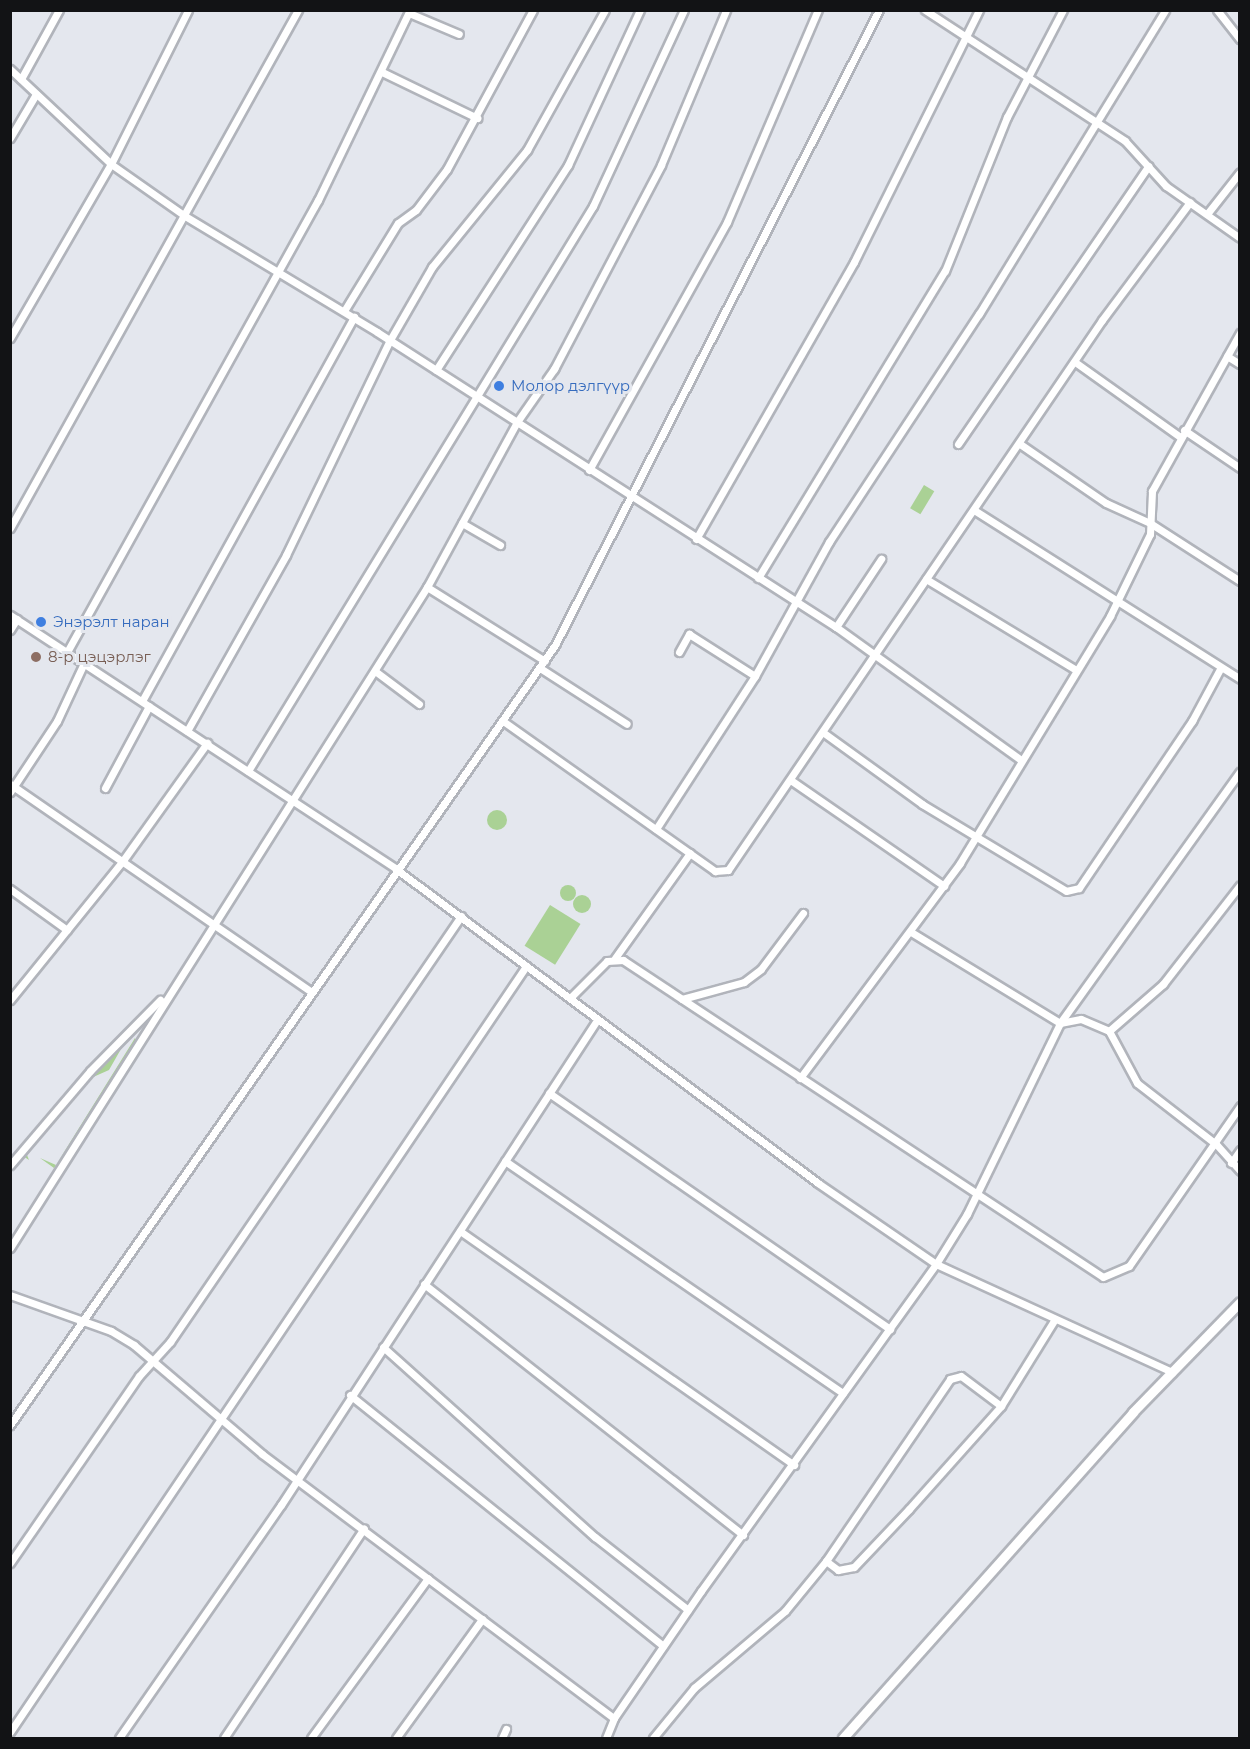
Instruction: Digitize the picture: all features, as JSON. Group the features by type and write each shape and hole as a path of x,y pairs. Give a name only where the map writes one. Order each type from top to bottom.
{"main road":[{"path":"843,1738 1172,1372 1239,1302"}],"street":[{"path":"21,79 59,10"},
{"path":"10,338 111,164 188,10"},
{"path":"10,528 298,10"},
{"path":"344,311 398,223 416,210 447,169 477,118 533,10"},
{"path":"187,731 286,555 390,340 432,267 527,150 605,10"},
{"path":"436,370 568,165 640,10"},
{"path":"248,771 593,206 684,10"},
{"path":"10,1248 140,1045 164,996 214,925 427,587 517,422 554,369 620,249 726,10"},
{"path":"589,470 728,222 818,10"},
{"path":"10,1425 310,991 543,664 631,497 879,10"},
{"path":"925,10 1125,141 1148,166 1190,202 1239,238"},
{"path":"696,539 854,262 979,10"},
{"path":"758,578 945,271 1028,79 1063,10"},
{"path":"656,829 755,676 796,602 1165,10"},
{"path":"1217,10 1239,39"},
{"path":"67,652 278,270 382,72 409,12 459,34"},
{"path":"10,69 111,164 185,216 354,317 876,653 1021,760"},
{"path":"382,72 477,118"},
{"path":"10,138 36,94"},
{"path":"958,444 1148,166"},
{"path":"1207,214 1239,172"},
{"path":"503,721 715,871 728,870 792,781 876,653 1075,362 1190,202"},
{"path":"142,701 354,317"},
{"path":"800,1078 944,886 1077,670 1150,534 1152,491 1239,333"},
{"path":"1227,356 1239,364"},
{"path":"1075,362 1180,437"},
{"path":"1184,430 1239,468"},
{"path":"1020,444 1106,503 1150,523 1239,581"},
{"path":"974,510 1239,679"},
{"path":"462,523 500,545"},
{"path":"836,627 881,559"},
{"path":"926,579 1077,670"},
{"path":"427,587 543,664 627,724"},
{"path":"10,630 14,617 396,869 597,1020 936,1264 1172,1372"},
{"path":"679,652 689,634 755,676"},
{"path":"84,663 57,721 12,788 124,859 310,991"},
{"path":"824,734 975,838 1066,891 1080,888 1191,721 1220,669"},
{"path":"375,671 419,704"},
{"path":"105,788 149,706"},
{"path":"10,1000 124,859 207,743"},
{"path":"606,1738 614,1718 688,1610 936,1264 967,1214 973,1194 1059,1023 1239,772"},
{"path":"792,781 944,886"},
{"path":"570,998 615,958 690,853"},
{"path":"1109,1032 1162,984 1239,885"},
{"path":"10,889 67,930"},
{"path":"682,999 744,982 761,969 803,913"},
{"path":"10,1563 154,1360 461,916"},
{"path":"911,932 1059,1023 1081,1019 1109,1032 1137,1083 1215,1144 1239,1171"},
{"path":"615,958 682,999 1090,1272 1114,1277 1129,1266 1239,1106"},
{"path":"10,1732 223,1422 526,966"},
{"path":"10,1165 90,1071 164,996"},
{"path":"119,1738 297,1479 597,1020"},
{"path":"549,1094 890,1329"},
{"path":"1231,1163 1239,1150"},
{"path":"505,1161 843,1393"},
{"path":"460,1232 794,1465"},
{"path":"424,1284 743,1535"},
{"path":"10,1295 111,1331 154,1360 223,1422 614,1718"},
{"path":"826,1561 838,1570 854,1567 1001,1406 1055,1318"},
{"path":"382,1347 595,1537 688,1610"},
{"path":"653,1738 694,1688 785,1611 826,1561 955,1374 1001,1406"},
{"path":"350,1395 663,1646"},
{"path":"224,1738 364,1528"},
{"path":"311,1738 428,1578"},
{"path":"396,1738 482,1619"},
{"path":"502,1738 506,1729"}],"green space":[{"path":"924,485 934,491 920,514 910,508"},
{"path":"497,810 504,813 507,820 504,827 497,830 490,827 487,820 490,813"},
{"path":"568,885 576,893 568,901 560,893"},
{"path":"578,895 586,895 591,900 589,911 578,913 573,908 573,900"},
{"path":"550,905 581,924 555,965 525,946"},
{"path":"129,1035 109,1070 91,1078 27,1155 29,1160 23,1156 122,1042"},
{"path":"135,1038 136,1043 57,1164"},
{"path":"40,1158 56,1165 54,1168"}],"place":[{"name":"Молор дэлгүүр","path":"499,386"},
{"name":"Энэрэлт наран","path":"41,622"},
{"name":"8-р цэцэрлэг","path":"36,657"}]}
